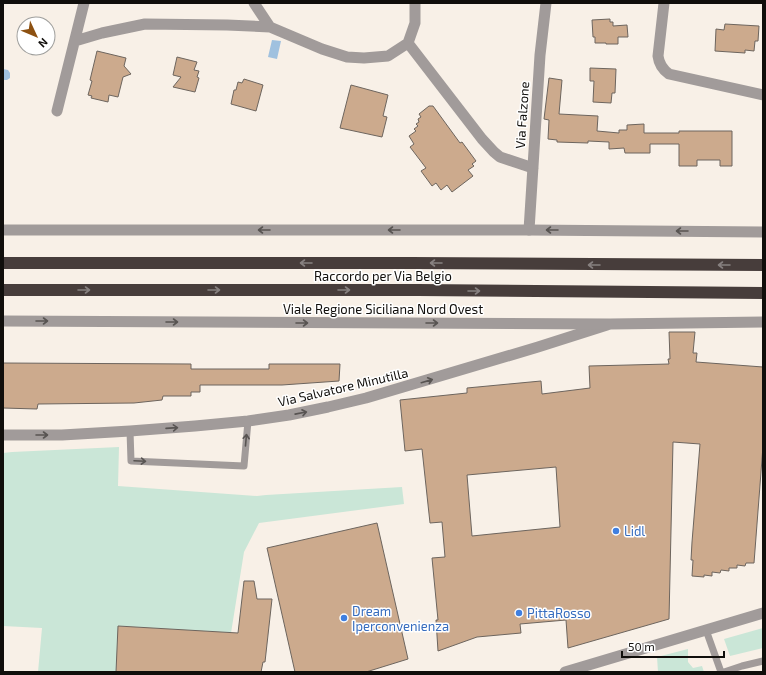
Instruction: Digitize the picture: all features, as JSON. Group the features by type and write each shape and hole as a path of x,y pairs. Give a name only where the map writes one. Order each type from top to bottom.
{"highway":[{"name":"Raccordo per Via Belgio","path":"3,263 763,265"},
{"name":"Raccordo per Via Belgio","path":"3,290 426,290 763,293"}],"street":[{"path":"57,111 84,3"},
{"path":"254,3 270,27"},
{"path":"75,41 102,33 145,24 270,27 322,49 347,57 364,58 388,56 408,43 415,23 415,3"},
{"name":"Via Falzone","path":"529,230 540,62 546,3"},
{"path":"664,3 658,56 664,71 669,74 763,95"},
{"path":"408,43 482,139 494,152 500,157 533,168"},
{"path":"3,230 529,230 763,232"},
{"name":"Viale Regione Siciliana Nord Ovest","path":"3,321 610,324 763,322"},
{"name":"Via Salvatore Minutilla","path":"3,435 62,435 130,431 248,421 289,415 366,398 610,324"},
{"path":"565,672 763,613"}],"lane":[{"path":"130,431 131,461 244,466 248,421"},
{"path":"706,630 720,672"},
{"path":"724,672 763,661"}],"green space":[{"path":"119,447 118,486 257,496 402,487 404,504 259,523 244,552 231,633 119,626 116,672 38,672 42,628 3,626 3,453"},
{"path":"763,628 763,648 730,656 724,639"},
{"path":"688,649 688,662 693,668 702,666 704,672 658,672 657,657"}],"water":[{"path":"272,40 281,41 277,59 268,57"},
{"path":"3,69 8,70 10,73 10,78 7,80 3,80"}],"building":[{"path":"610,19 610,22 613,22 613,26 627,25 628,37 618,37 618,44 595,43 595,37 593,37 592,20"},
{"path":"725,24 759,26 758,41 755,41 754,51 745,50 745,53 715,51 716,29 724,30"},
{"path":"97,51 126,58 124,66 131,74 123,77 118,97 109,95 108,102 91,98 92,96 88,95"},
{"path":"177,57 197,62 194,70 199,71 197,77 199,78 195,92 173,87 181,77 173,75"},
{"path":"590,68 616,69 615,93 612,93 611,103 593,102 594,81 590,81"},
{"path":"549,78 562,80 559,114 598,116 597,131 619,133 619,130 627,130 627,125 644,124 644,133 679,133 679,131 732,131 732,166 720,166 720,160 697,160 697,166 679,166 679,144 650,144 650,153 625,153 624,148 609,149 609,142 557,142 557,140 548,139 549,120 544,119"},
{"path":"244,79 263,85 256,111 231,104 234,90 236,90 238,82 242,83"},
{"path":"351,85 388,95 383,116 387,117 382,137 340,128"},
{"path":"429,106 433,106 460,143 462,142 476,161 472,164 474,166 468,170 473,176 452,192 447,185 441,190 436,183 432,186 421,171 426,168 410,147 414,144 409,136 416,131 414,129 418,126 416,124 419,122 418,119 421,117 419,114"},
{"path":"669,332 695,332 693,353 697,353 696,362 763,367 763,446 754,563 746,563 745,566 737,565 737,568 729,568 729,571 721,570 720,573 712,572 712,576 692,576 692,542 700,444 673,442 669,619 568,648 566,620 520,624 521,633 477,637 438,651 436,620 438,620 432,558 445,557 442,522 430,523 422,449 405,451 400,400 467,393 467,388 541,381 542,394 590,388 589,366 669,364 668,359 670,359","holes":["556,467 560,527 472,536 467,475"]},
{"path":"3,363 191,364 191,369 269,369 269,364 340,364 339,381 282,385 200,385 200,392 191,392 191,396 163,396 162,400 134,403 38,404 37,409 3,408"},
{"path":"377,523 408,659 366,672 295,672 267,548"},
{"path":"244,581 254,581 257,599 272,599 265,662 263,662 261,672 116,672 118,626 238,633"}],"place":[{"name":"Lidl","path":"616,531"},
{"name":"PittaRosso","path":"519,613"},
{"name":"Dream Iperconvenienza","path":"344,618"}]}
